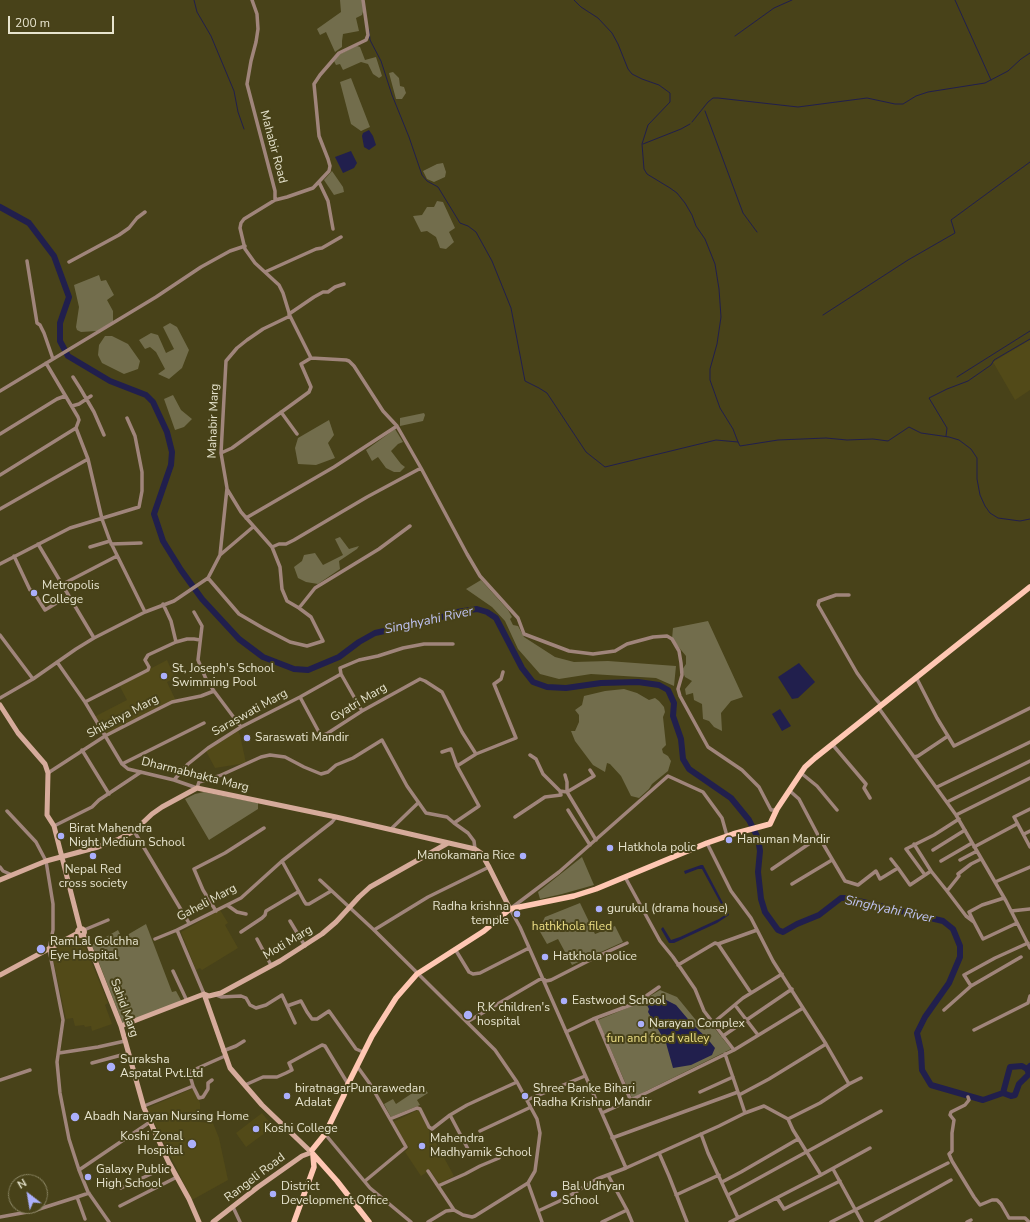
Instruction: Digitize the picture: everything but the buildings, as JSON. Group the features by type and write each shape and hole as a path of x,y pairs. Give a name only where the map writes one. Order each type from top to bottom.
{"main road":[{"path":"294,1222 314,1167 312,1153 325,1134 363,1052 375,1030 396,998 417,974 484,931 510,909 574,896 596,889 707,843 770,824 777,810 801,773 814,758 1030,588"},
{"path":"312,1153 337,1181 369,1222"}],"street":[{"name":"Mahabir Road","path":"252,0 257,14 258,28 247,84 275,191 275,200 244,219 241,222 240,228 245,246 251,259 279,285 290,315 311,358"},
{"path":"275,200 313,188 329,170 330,166 319,136 314,84 339,53 366,40 368,35 363,0"},
{"path":"319,182 328,201 334,229"},
{"path":"69,262 119,235 129,228 137,218 145,212"},
{"path":"265,272 316,249 322,248 341,237"},
{"path":"0,391 230,250 245,246"},
{"path":"27,262 37,323 44,333 55,358"},
{"name":"Mahabir Marg","path":"207,579 220,554 227,488 221,453 226,361 237,348 263,329 290,315 314,296 323,292 328,292 344,284"},
{"path":"221,453 232,448 311,390 301,364 311,358 349,361 383,411 397,426 422,468 466,554 480,576 518,618 524,634 569,651 593,654 615,650 627,644 653,637 667,636 672,639 679,652 681,663 682,675 678,689 680,696 708,747 742,770 759,787 771,810 777,810"},
{"path":"0,475 76,428 79,420 46,363"},
{"path":"73,377 99,422 104,435"},
{"path":"0,434 57,399 65,396"},
{"path":"72,406 79,404 91,396"},
{"path":"281,412 297,434"},
{"path":"0,564 70,528 138,508 140,504 143,482 142,472 135,436 127,418"},
{"path":"246,518 334,467 397,426"},
{"path":"76,428 88,459 102,518 110,543 145,612"},
{"path":"0,509 88,459"},
{"path":"272,547 279,544 286,544 294,540 422,468"},
{"path":"0,698 33,679 94,638 145,612 174,601 207,579 238,614 263,628 290,642 307,646 323,641 311,616 287,601 282,589 280,567 272,547 241,512 227,488"},
{"path":"220,554 253,526"},
{"path":"299,608 315,588 379,549 410,526"},
{"path":"90,548 110,543 142,543"},
{"path":"38,544 61,585 94,638"},
{"path":"14,556 30,590 33,591 45,610 68,596"},
{"path":"61,585 117,556"},
{"path":"849,595 836,595 819,601 818,605 857,673 914,757 959,819 1004,898 1030,948"},
{"path":"163,604 171,621 176,642"},
{"path":"194,612 202,626 198,660 206,679 241,727"},
{"path":"0,635 33,679"},
{"path":"85,702 148,670 149,667 145,660 148,655 176,642 187,639 200,640"},
{"name":"Saraswati Marg","path":"174,780 193,760 241,727 341,674 340,668 359,660 403,648 424,644 453,644"},
{"name":"Dharmabhakta Marg","path":"57,662 85,702 122,764 128,769 174,780 197,788 336,816 475,849"},
{"path":"457,766 476,754 516,738 494,684 501,679 503,672"},
{"path":"341,674 362,712"},
{"path":"916,677 937,718 954,746 1030,708"},
{"name":"Gyatri Marg","path":"300,697 322,736 420,679 432,684 443,694 462,732 476,754"},
{"name":"Shikshya Marg","path":"48,773 105,736 172,702 201,696 214,691"},
{"path":"0,705 18,733 45,764 48,773"},
{"path":"122,764 204,723"},
{"path":"914,757 918,756 948,736"},
{"path":"0,880 46,861 119,839 134,831 162,807 197,788 199,782 219,776 261,757 270,755 285,757 321,774 328,772 336,765 353,758 382,740 407,786 426,813 447,817 468,833 474,841 475,849 481,854 489,867 529,948 626,1168"},
{"path":"937,788 1030,742"},
{"path":"832,744 866,784 864,788 870,798"},
{"path":"442,752 450,749 457,766 479,806 454,823"},
{"path":"82,750 109,794"},
{"path":"530,756 536,759 543,774 560,793"},
{"path":"947,802 1030,761"},
{"path":"515,817 545,797 567,792 594,776 590,770"},
{"path":"54,826 92,807 99,800 142,772"},
{"name":"Sahid Marg","path":"48,773 47,816 54,826 81,932 89,945 121,1026 150,1122 199,1222"},
{"path":"801,773 817,786 837,810"},
{"path":"565,775 567,792 596,840"},
{"path":"510,909 559,872 668,776 703,792 722,818 730,835"},
{"path":"956,815 1030,778"},
{"path":"790,791 799,799 845,881 858,885 876,871 880,879 898,868"},
{"path":"391,829 418,803"},
{"path":"1030,809 1014,817 1030,847"},
{"path":"568,810 590,845"},
{"path":"7,811 36,842 46,861 53,904 53,930 49,949 63,1020 57,1062 60,1093 69,1139 79,1170 89,1193 109,1222"},
{"name":"Gaheli Marg","path":"204,994 176,930 241,898 282,861 332,822 336,816"},
{"path":"925,875 906,849 934,835 959,819"},
{"path":"941,861 1018,824"},
{"path":"216,911 203,890 194,869 225,853 264,828"},
{"path":"932,850 965,830"},
{"path":"134,831 189,923"},
{"path":"1024,834 1030,831"},
{"path":"772,869 819,837"},
{"name":"Moti Marg","path":"216,995 305,946 336,922 370,887 448,843"},
{"path":"707,843 731,891 751,918 767,951 826,1044 849,1084"},
{"path":"914,844 930,871 966,916 974,922"},
{"path":"960,860 977,851"},
{"path":"891,859 910,885 930,871"},
{"path":"947,891 959,876 958,874 971,864 982,859"},
{"path":"792,884 832,860"},
{"path":"282,861 304,901 309,904 331,891"},
{"path":"0,867 3,871 13,875"},
{"path":"374,930 428,897 489,867"},
{"path":"994,882 1030,867"},
{"path":"625,877 660,941 695,989 704,1011 734,1050"},
{"path":"320,880 374,930 495,1050 517,1082 537,1119 540,1133 535,1171 528,1183 472,1217"},
{"path":"241,932 265,916 266,911 298,892"},
{"path":"1004,898 982,905 969,912 983,939 1017,923"},
{"path":"227,905 237,912 246,914"},
{"path":"1011,911 1030,909"},
{"path":"0,975 81,932 108,920"},
{"path":"290,921 305,946"},
{"path":"155,939 176,930"},
{"path":"678,965 715,943 718,944 757,930"},
{"path":"1025,937 1030,934"},
{"path":"257,939 271,965"},
{"path":"542,978 546,981 550,980 627,943"},
{"path":"971,986 964,975 1013,949 1028,943"},
{"path":"718,944 751,993"},
{"path":"455,949 469,972 473,974 480,973 529,948"},
{"path":"944,1010 971,986 1021,957"},
{"path":"173,971 187,1001"},
{"path":"713,1023 751,993 782,974"},
{"path":"467,1022 542,978"},
{"path":"566,1032 636,1003 659,987"},
{"path":"723,1036 792,989"},
{"path":"204,994 230,1068 262,1105 312,1153"},
{"path":"121,1026 204,994 208,996 216,995 221,998 241,996 246,998 250,1004 256,1008 266,1005 282,995 295,1023"},
{"path":"974,1030 1028,1003 1030,996"},
{"path":"286,1006 301,1001 312,1018 317,1019 329,1011 356,1049 363,1052"},
{"path":"735,1005 758,1036"},
{"path":"602,1113 734,1050 803,1008"},
{"path":"596,1019 630,1100"},
{"path":"59,1053 125,1041"},
{"path":"212,1080 208,1083 207,1091 202,1097 198,1097 193,1086 190,1071 244,1041"},
{"path":"612,1138 739,1093 769,1079 826,1044"},
{"path":"245,1085 251,1081 263,1077 277,1077 286,1074 292,1070 289,1063 322,1045 325,1046 348,1084"},
{"path":"92,1063 129,1053"},
{"path":"725,1054 745,1113"},
{"path":"357,1066 370,1084 406,1147 365,1181"},
{"path":"0,1080 30,1070"},
{"path":"527,1100 585,1076"},
{"path":"700,1092 733,1077"},
{"path":"788,1119 820,1103 861,1078"},
{"path":"390,1119 417,1108 420,1109 430,1128 432,1129 450,1115 467,1105 517,1082"},
{"path":"144,1106 193,1086"},
{"path":"968,1097 969,1100 965,1105 952,1112 950,1115 954,1120 952,1151 949,1154 952,1161 980,1205 992,1200 997,1200 1009,1218 1025,1218 1029,1222"},
{"path":"538,1211 566,1198 608,1175 745,1113 764,1106 788,1119 798,1139 808,1152 821,1175"},
{"path":"480,1131 531,1107"},
{"path":"728,1195 881,1111"},
{"path":"450,1115 469,1151"},
{"path":"79,1170 150,1122"},
{"path":"325,1134 370,1188 411,1222"},
{"path":"701,1134 705,1147 738,1218"},
{"path":"722,1182 798,1139"},
{"path":"730,1222 833,1169 870,1148"},
{"name":"Rangeli Road","path":"213,1222 258,1187 302,1156 312,1153"},
{"path":"659,1153 687,1222"},
{"path":"438,1186 499,1158"},
{"path":"831,1222 948,1163"},
{"path":"121,1188 170,1165"},
{"path":"833,1169 862,1222"},
{"path":"428,1172 454,1210"},
{"path":"608,1175 632,1222"},
{"path":"676,1195 719,1175"},
{"path":"120,1206 177,1177"},
{"path":"876,1222 951,1180"},
{"path":"777,1198 784,1209 840,1181"},
{"path":"528,1183 542,1222"},
{"path":"0,1218 33,1210 89,1193"},
{"path":"77,1197 85,1219"},
{"path":"233,1207 240,1222"},
{"path":"428,1222 446,1211 454,1210 472,1217 474,1222"},
{"path":"602,1222 627,1210"},
{"path":"967,1222 971,1220"}],"shaded area":[{"path":"369,130 376,145 369,150 364,147 362,136 363,133"},
{"path":"351,151 357,163 354,168 343,173 335,157"},
{"path":"1030,340 1030,390 1015,400 993,362"},
{"path":"167,660 175,678 167,682 176,701 105,736 94,717 127,700 119,685"},
{"path":"799,663 815,682 798,698 792,699 778,677"},
{"path":"780,709 791,726 782,731 772,714"},
{"path":"238,731 246,763 215,768 206,751"},
{"path":"703,865 723,903 721,904 702,869 685,874 684,871"},
{"path":"725,905 729,915 717,923 674,943 669,943 661,929 663,927 671,940 680,937 725,915 722,907"},
{"path":"220,910 228,923 225,925 238,948 202,970 200,968 196,970 181,932"},
{"path":"78,938 82,939 108,1003 105,1005 112,1024 92,1031 91,1026 75,1026 73,1018 66,1019 51,950"},
{"path":"659,996 665,997 666,1000 676,1005 693,1025 706,1037 715,1048 712,1055 691,1065 673,1068 666,1043 648,1012 649,1009 647,1005 651,1000"},
{"name":"Koshi Zonal Hospital","path":"194,1088 200,1103 200,1122 213,1123 219,1138 228,1180 192,1200 147,1108"},
{"name":"Mahendra Madhyamik School","path":"418,1110 454,1176 439,1184 430,1170 421,1176 405,1152 409,1148 393,1122"},
{"name":"Koshi College","path":"262,1113 273,1127 246,1147 236,1133"}],"green space":[{"path":"340,0 362,0 364,8 362,15 356,18 359,31 343,34 342,47 335,52 326,32 320,35 317,29 341,12"},
{"path":"357,46 360,47 365,60 376,57 382,76 379,78 373,74 368,64 361,62 343,70 340,64 336,65 334,61 340,54"},
{"path":"393,72 399,78 400,86 404,87 406,93 402,99 396,99 389,73"},
{"path":"351,78 370,127 361,131 351,124 340,82"},
{"path":"443,163 446,172 445,177 434,182 427,179 423,171 437,164"},
{"path":"332,171 343,187 344,192 334,195 324,180"},
{"path":"437,201 443,202 455,228 449,232 454,242 446,249 440,248 436,237 427,231 421,232 413,216 422,215 427,207 434,207"},
{"path":"99,275 101,281 106,280 114,295 107,300 113,311 113,322 97,331 81,332 77,330 76,327 79,307 74,285"},
{"path":"170,323 177,327 189,350 182,368 169,379 158,374 165,369 156,352 150,347 145,349 139,340 151,333 158,335 166,353 174,349 163,327"},
{"path":"105,336 112,336 128,344 140,361 138,369 124,374 102,363 98,355 99,345"},
{"path":"173,395 181,410 192,419 184,427 175,430 164,399"},
{"path":"424,413 425,415 423,421 400,426 400,418"},
{"path":"329,420 334,435 328,443 335,458 316,465 298,464 295,448 298,438"},
{"path":"395,429 403,442 398,444 391,451 405,467 400,472 394,472 386,468 378,457 372,461 366,450"},
{"path":"340,537 349,549 359,546 339,561 340,569 318,584 306,582 298,578 294,567 302,561 304,555 315,553 323,565 343,555 335,539"},
{"path":"481,580 508,610 512,617 510,619 513,625 518,626 524,637 555,657 574,662 608,661 676,666 674,686 656,678 591,674 559,679 540,674 518,649 505,621 492,607 466,589"},
{"path":"708,621 743,697 731,701 721,713 722,731 714,727 709,721 703,719 702,704 694,700 693,693 686,695 685,689 692,681 685,677 682,670 686,664 686,656 672,639 673,628"},
{"path":"624,689 637,693 649,700 655,698 664,707 665,712 663,717 666,745 662,749 663,753 668,756 671,761 668,771 652,784 649,789 639,798 631,796 621,776 610,764 607,763 605,772 593,765 575,741 571,731 575,731 579,722 579,715 575,710 582,705 584,696 605,691"},
{"path":"204,792 258,803 258,809 209,840 185,799 195,794"},
{"path":"582,857 594,885 540,899 538,892"},
{"name":"hathkhola filed","path":"580,903 595,934 615,926 623,942 572,965 558,939 547,944 539,930 543,927 542,923 545,917"},
{"path":"146,924 172,992 176,991 182,1002 123,1024 92,945 118,930 122,938"},
{"name":"fun and food valley","path":"660,990 677,997 704,1030 712,1025 731,1049 632,1098 598,1020 637,1004"},
{"path":"423,1086 428,1093 417,1100 420,1105 391,1117 384,1104 393,1099 396,1104"}],"waterway":[{"path":"194,0 197,12 211,36 234,91 238,112 244,129"},
{"path":"574,0 581,7 598,18 612,33 628,69 632,74 659,85 670,93 670,102 648,125 642,144 644,169 647,174 677,193 685,203 696,226 705,239 715,264 721,317 717,344 710,369 710,380 720,408 733,429 740,446 778,440 826,438 847,440 873,439 888,441 909,427 921,433 949,437 959,440 971,449 977,458 977,479 980,495 990,513 998,518 1020,521 1030,519"},
{"path":"735,36 774,8 792,0"},
{"path":"955,0 991,80"},
{"path":"369,30 370,40 381,61 422,175 427,181 438,187 460,223 468,226 476,232 492,261 511,308 525,381 547,393 586,452 605,467 716,440 738,442"},
{"path":"692,122 713,98 798,107 867,98 895,104 903,104 916,96 928,92 985,83 1008,71 1030,53"},
{"path":"705,111 743,213 757,232"},
{"path":"643,144 690,124"},
{"path":"823,315 908,260 955,233 951,220 1030,162"},
{"name":"Singhyahi River","path":"0,207 29,223 54,256 69,297 60,323 60,341 68,356 110,381 146,395 153,402 167,432 172,452 171,465 154,514 163,541 181,570 202,599 239,639 263,657 294,669 308,670 339,657 359,642 375,633 426,622 457,612 477,609 487,612 496,618 522,668 533,682 547,687 566,688 601,683 638,682 659,685 668,690 674,703 673,716 681,739 683,759 689,769 731,798 749,820 758,838 760,851 758,872 761,899 765,912 778,930 783,932 797,924 819,915 841,898 943,921 953,929 960,946 960,957 949,983 925,1017 917,1033 921,1051 922,1070 931,1085 983,1100 1003,1093 1010,1067 1022,1066 1027,1069 1030,1066"},
{"path":"957,377 1030,331"},
{"path":"946,436 947,428 929,398 968,381 991,365 994,360 1030,339"},
{"name":"Singhyahi River","path":"1003,1093 1011,1096 1015,1095 1019,1084 1029,1074 1027,1069"}],"place":[{"name":"Metropolis College","path":"34,593"},
{"name":"St, Joseph's School Swimming Pool","path":"164,676"},
{"name":"Saraswati Mandir","path":"247,738"},
{"name":"Birat Mahendra Night Medium School","path":"61,836"},
{"name":"Hanuman Mandir","path":"729,840"},
{"name":"Hatkhola polic","path":"610,848"},
{"name":"Nepal Red cross society","path":"93,856"},
{"name":"Manokamana Rice","path":"523,856"},
{"name":"gurukul (drama house)","path":"599,909"},
{"name":"Radha krishna temple","path":"517,914"},
{"name":"RamLal Golchha Eye Hospital","path":"41,949"},
{"name":"Hatkhola police","path":"545,957"},
{"name":"Eastwood School","path":"564,1001"},
{"name":"R.K children's hospital","path":"468,1015"},
{"name":"Narayan Complex","path":"641,1024"},
{"name":"Suraksha Aspatal Pvt.Ltd","path":"111,1067"},
{"name":"biratnagarPunarawedan Adalat","path":"287,1096"},
{"name":"Shree Banke Bihari Radha Krishna Mandir","path":"525,1096"},
{"name":"Abadh Narayan Nursing Home","path":"75,1117"},
{"name":"Koshi College","path":"256,1129"},
{"name":"Koshi Zonal Hospital","path":"192,1144"},
{"name":"Mahendra Madhyamik School","path":"422,1146"},
{"name":"Galaxy Public High School","path":"88,1177"},
{"name":"District Development Office","path":"273,1194"},
{"name":"Bal Udhyan School","path":"554,1194"}]}
